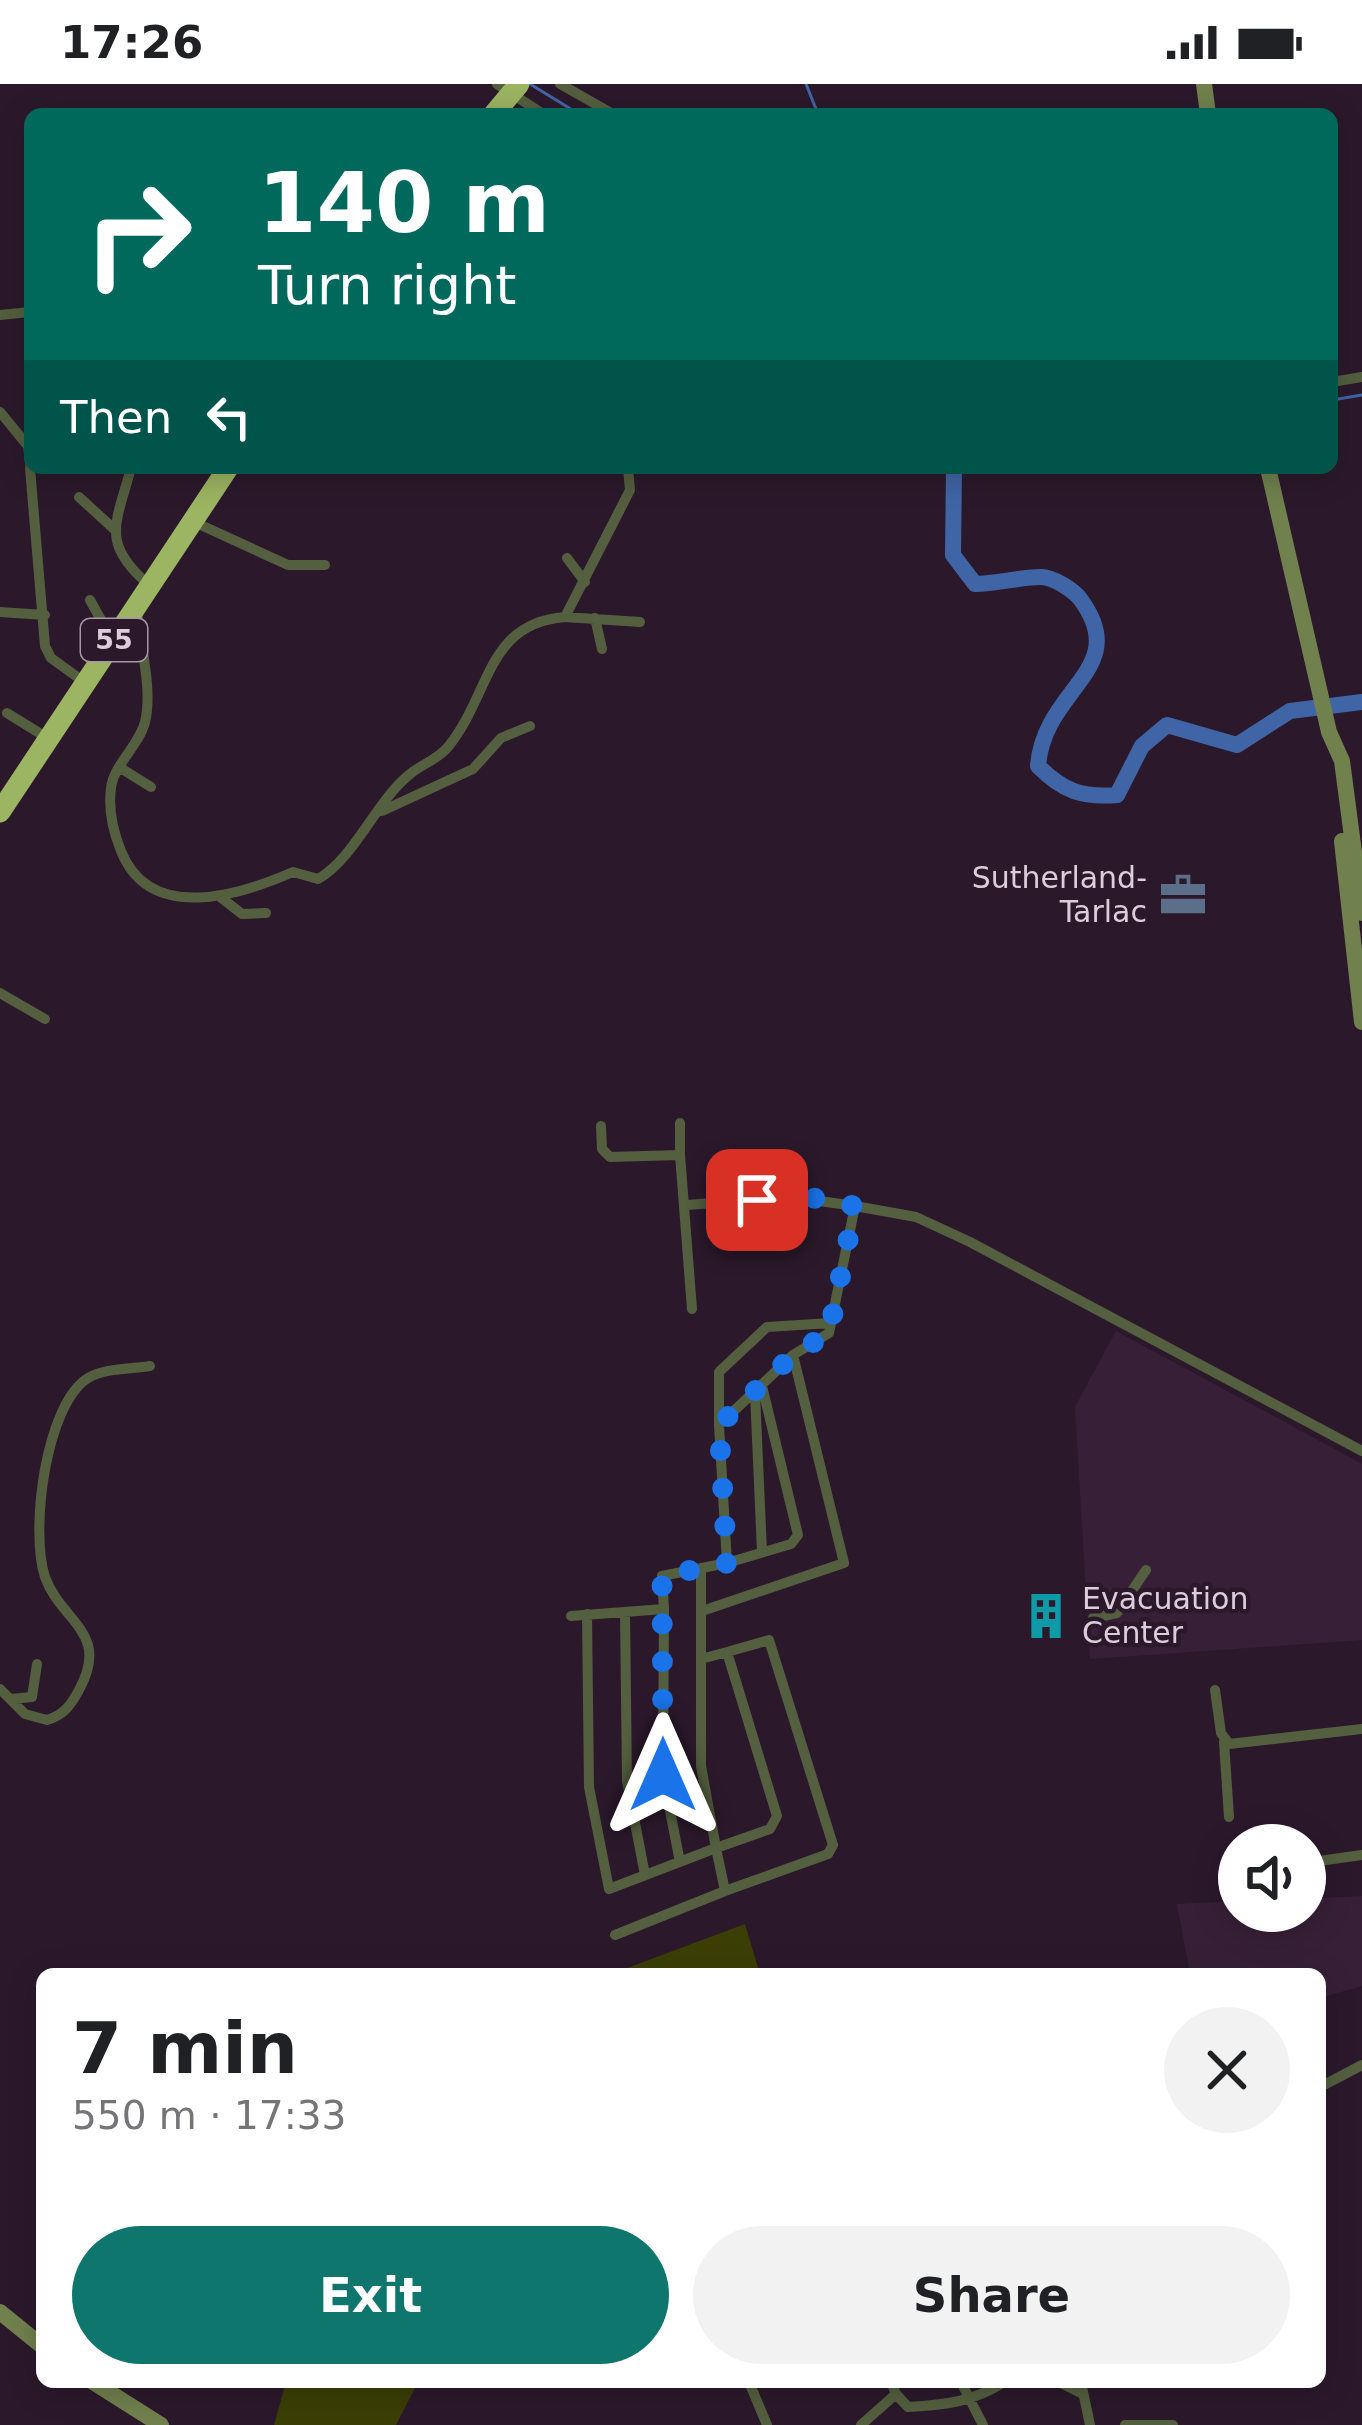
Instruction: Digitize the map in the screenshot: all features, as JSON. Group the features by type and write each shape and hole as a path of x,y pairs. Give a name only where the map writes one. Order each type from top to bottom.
{"highway":[{"name":"55","path":"0,812 224,474"}],"main road":[{"path":"1269,474 1314,662 1362,913"},
{"path":"1355,874 1362,1022"},
{"path":"0,2312 36,2341"},
{"path":"102,2388 161,2425"}],"street":[{"path":"560,84 602,108"},
{"path":"510,89 535,108"},
{"path":"0,412 24,439"},
{"path":"31,474 47,652 87,684"},
{"path":"129,474 114,529 123,563 149,585"},
{"path":"566,616 630,490 629,474"},
{"path":"80,497 114,529"},
{"path":"192,521 276,561 325,565"},
{"path":"567,558 585,582"},
{"path":"90,600 113,641"},
{"path":"137,609 145,723 110,785 112,827 125,861 142,881 188,900 219,896 293,872 314,879 325,875 409,774 446,750 478,703 495,656 533,620 566,616 640,622"},
{"path":"0,612 45,615"},
{"path":"596,618 602,649"},
{"path":"7,713 49,739"},
{"path":"379,813 473,769 501,738 530,726"},
{"path":"119,767 151,787"},
{"path":"219,896 242,914 266,913"},
{"path":"0,993 45,1019"},
{"path":"680,1123 692,1309"},
{"path":"601,1126 602,1149 610,1157 680,1155"},
{"path":"687,1205 790,1197 916,1217 1362,1450"},
{"path":"719,1425 793,1355 826,1336 855,1206"},
{"path":"727,1563 719,1425 721,1369 767,1327 831,1323"},
{"path":"805,1346 806,1328"},
{"path":"702,1611 844,1563 793,1355"},
{"path":"0,1689 30,1716 53,1719 69,1707 90,1664 82,1630 45,1576 48,1441 76,1389 89,1377 150,1366"},
{"path":"758,1390 762,1552"},
{"path":"680,1862 663,1775 662,1576 791,1544 798,1535 758,1390"},
{"path":"700,1570 701,1766 725,1892"},
{"path":"1093,1618 1117,1613 1146,1570"},
{"path":"571,1616 664,1609"},
{"path":"625,1612 627,1781 645,1875"},
{"path":"587,1614 589,1786 602,1892 770,1829 776,1820 727,1652"},
{"path":"614,1934 828,1854 833,1845 770,1640 701,1659"},
{"path":"11,1699 32,1697 37,1664"},
{"path":"1216,1690 1229,1817"},
{"path":"1224,1742 1289,1740 1362,1729"},
{"path":"1326,1860 1362,1856"},
{"path":"1326,2084 1362,2065"},
{"path":"752,2388 767,2425"},
{"path":"861,2425 894,2388 911,2408 968,2400 992,2388"},
{"path":"963,2388 983,2425"},
{"path":"1082,2388 1090,2425"},
{"path":"1125,2425 1172,2425"}],"shaded area":[{"path":"1116,1331 1362,1464 1362,1640 1090,1659 1075,1407"},
{"path":"1362,1896 1362,1986 1326,1996 1326,1968 1189,1968 1177,1904 1218,1902 1218,1932 1326,1932 1326,1898"}],"green space":[{"path":"745,1924 758,1968 627,1968"},
{"path":"284,2388 415,2388 396,2425 274,2425"}],"waterway":[{"path":"530,84 569,108"},
{"path":"806,84 816,108"},
{"path":"1338,399 1362,395"},
{"path":"954,474 953,555 975,584 1051,579 1078,596 1094,624 1097,644 1091,663 1044,739 1038,766 1056,782 1083,794 1117,795 1142,746 1167,725 1237,745 1290,711 1362,702"}],"place":[{"name":"Sutherland- Tarlac","path":"1183,895"},
{"name":"Evacuation Center","path":"1046,1616"}],"route":[{"path":"663,1775 662,1576 727,1563 719,1425 793,1355 829,1333 855,1206 813,1198 757,1200"}]}
